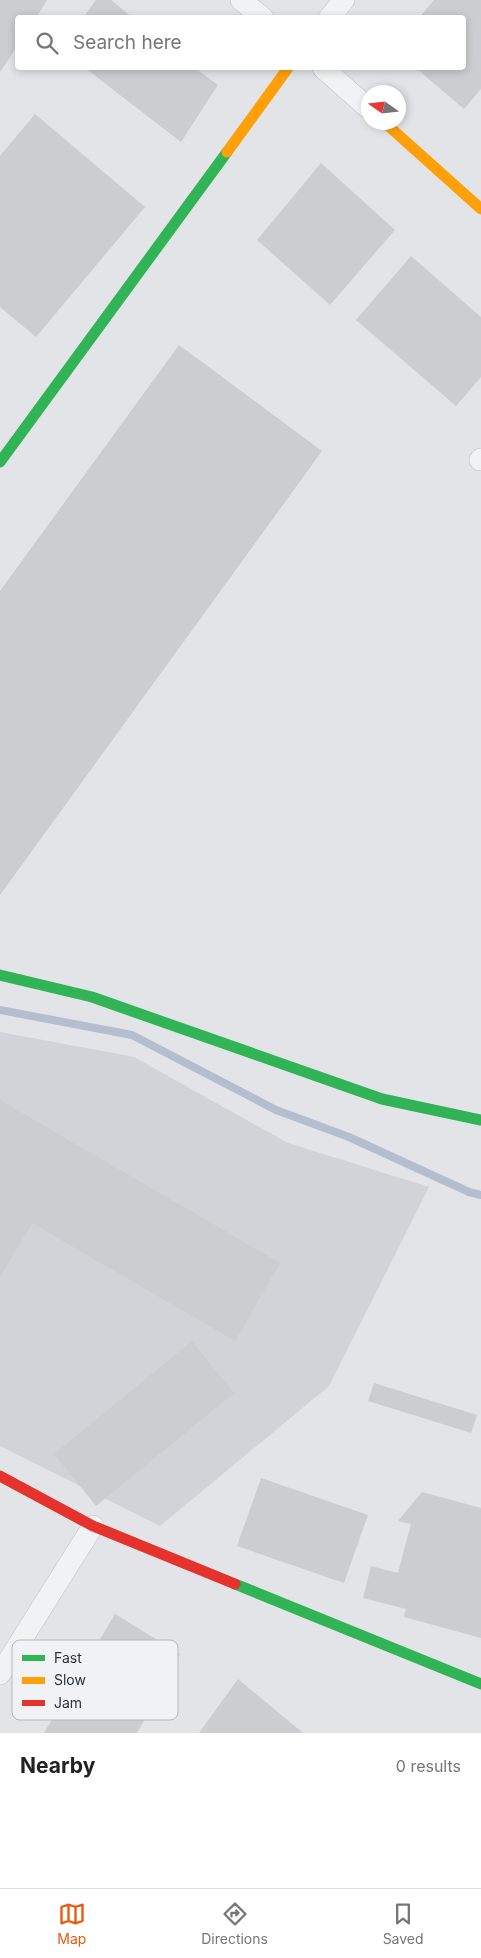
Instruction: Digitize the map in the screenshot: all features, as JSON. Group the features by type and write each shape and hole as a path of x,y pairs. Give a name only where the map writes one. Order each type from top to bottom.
{"street":[{"path":"242,0 260,15"},
{"path":"332,15 344,0"},
{"path":"0,462 287,70"},
{"path":"325,70 361,102"},
{"path":"393,130 481,209"},
{"path":"0,975 92,996 382,1099 481,1120"},
{"path":"0,1476 93,1526 481,1684"},
{"path":"21,1640 93,1526"},
{"path":"0,1674 12,1655"}],"shaded area":[{"path":"0,1032 134,1057 288,1143 429,1187 329,1386 160,1526 0,1446"}],"building":[{"path":"0,0 47,0 38,15 15,15 15,50 0,72"},
{"path":"96,0 111,0 129,15 85,15"},
{"path":"434,0 481,0 481,89 464,109 418,70 466,70 466,15 422,15"},
{"path":"88,70 198,70 218,85 181,142"},
{"path":"35,114 145,207 36,337 0,307 0,156"},
{"path":"321,163 395,230 330,305 257,240"},
{"path":"411,256 481,317 481,377 456,406 356,320"},
{"path":"179,345 322,451 0,895 0,591"},
{"path":"0,1100 280,1263 235,1341 32,1223 0,1277"},
{"path":"192,1341 234,1393 96,1506 54,1454"},
{"path":"374,1383 477,1415 471,1433 368,1401"},
{"path":"261,1478 368,1515 344,1583 237,1546"},
{"path":"422,1492 481,1508 481,1638 404,1617 406,1609 363,1598 371,1566 398,1573 411,1524 398,1521"},
{"path":"115,1614 157,1640 99,1640"},
{"path":"238,1679 303,1733 199,1733"},
{"path":"52,1720 144,1720 137,1733 44,1733"}],"waterway":[{"path":"0,1010 132,1035 276,1110 349,1137 469,1192 481,1195"}],"traffic: fast":[{"path":"0,462 227,152"},
{"path":"0,975 92,997 382,1099 481,1120"},
{"path":"235,1584 481,1684"}],"traffic: slow":[{"path":"227,152 287,70"},
{"path":"393,130 481,209"}],"traffic: jam":[{"path":"0,1476 93,1526 235,1584"}]}
